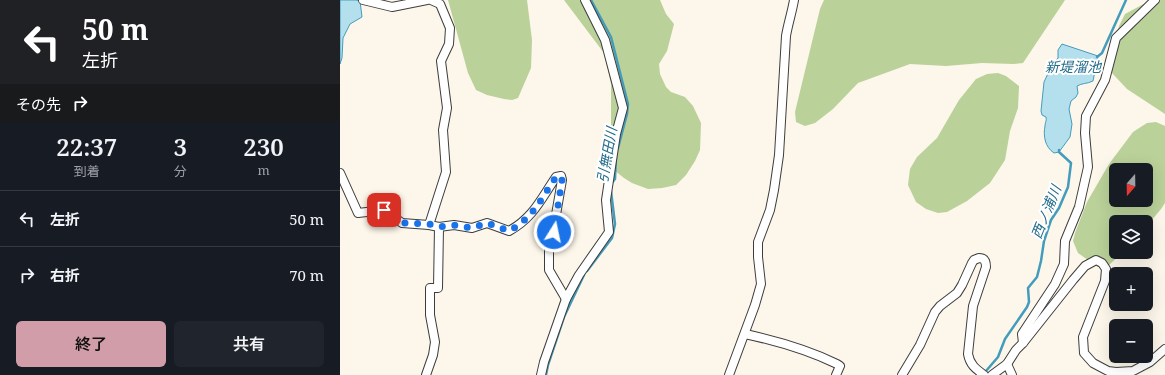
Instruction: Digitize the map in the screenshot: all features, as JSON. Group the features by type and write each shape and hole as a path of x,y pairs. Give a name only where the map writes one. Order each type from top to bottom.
{"street":[{"path":"364,0 392,7 428,0"},
{"path":"429,224 446,172 443,130 446,108 441,61 449,44 450,28 440,4 431,0"},
{"path":"542,375 544,362 566,299 579,275 609,232 606,200 616,134 623,108 605,40 585,0"},
{"path":"729,375 745,334 761,284 758,242 770,210 774,190 779,155 786,36 794,0"},
{"path":"1023,343 1022,334 1055,284 1064,264 1065,241 1079,207 1088,167 1085,133 1086,116 1105,80 1116,38 1155,0"},
{"path":"340,173 358,213 384,210 402,223 429,224 439,227 454,225 472,228 487,223 509,231 519,226 532,214 556,177 561,176 562,180 554,232 549,247 549,270 566,299"},
{"path":"426,375 433,355 435,342 430,315 430,288 438,288 439,227"},
{"path":"902,375 920,345 935,312 940,306 957,293 972,263 974,260 979,258 986,262 986,267 973,306 968,354 972,366 984,375"},
{"path":"992,375 1007,364 1016,350 1085,266 1096,260 1102,263 1106,269 1105,281 1083,337 1084,353 1093,363 1108,372 1116,372 1133,371 1150,362 1165,349"},
{"path":"745,334 816,354 840,366 836,375"},
{"path":"1007,364 1012,375"}],"green space":[{"path":"448,0 527,0 532,40 531,68 518,98 512,100 504,99 487,95 476,90 468,73"},
{"path":"564,0 660,0 666,14 674,24 667,51 659,64 660,74 666,87 671,92 685,97 693,106 701,123 700,150 686,175 676,185 648,189 632,183 614,170 611,131 611,84 604,53"},
{"path":"824,0 1065,0 1023,63 982,63 946,66 910,64 858,83 833,109 815,123 805,126 796,122 795,112 820,9"},
{"path":"1151,0 1165,0 1165,114 1127,89 1112,73 1111,63 1113,47 1119,26 1125,14"},
{"path":"998,73 1006,76 1019,86 1018,108 1010,131 1005,160 990,183 967,201 947,212 938,213 926,209 916,202 908,185 910,169 917,157 937,138 959,100 976,79 987,74"},
{"path":"1156,122 1165,126 1165,203 1153,219 1153,215 1109,215 1109,259 1116,259 1108,266 1098,267 1078,253 1073,241 1087,202 1109,164 1109,207 1153,207 1153,163 1110,163 1133,132 1147,123"}],"water":[{"path":"340,0 360,1 362,17 350,24 343,38 342,58 340,64"},
{"name":"新堤溜池","path":"1062,44 1098,56 1093,81 1077,86 1078,93 1071,101 1069,109 1072,124 1070,137 1059,152 1054,153 1045,141 1044,134 1046,117 1042,115 1041,111 1044,82 1052,65 1058,58 1058,50"}],"waterway":[{"name":"引無田川","path":"591,0 611,37 628,104 627,114 618,148"},
{"name":"西ノ浦川","path":"1097,57 1102,53 1126,0"},
{"name":"西ノ浦川","path":"986,371 998,357 1005,339 1027,307 1029,302 1028,288 1037,277 1044,241 1051,220 1059,208 1068,187 1071,163 1059,152 1059,150"},
{"name":"引無田川","path":"611,184 615,179 616,157"},
{"name":"引無田川","path":"587,271 612,238 615,224 611,191"},
{"name":"引無田川","path":"546,375 564,317 584,275"}],"route":[{"path":"384,210 402,223 429,224 439,227 454,225 472,228 487,223 509,231 519,226 532,214 556,177 561,176 562,180 554,232"}]}
